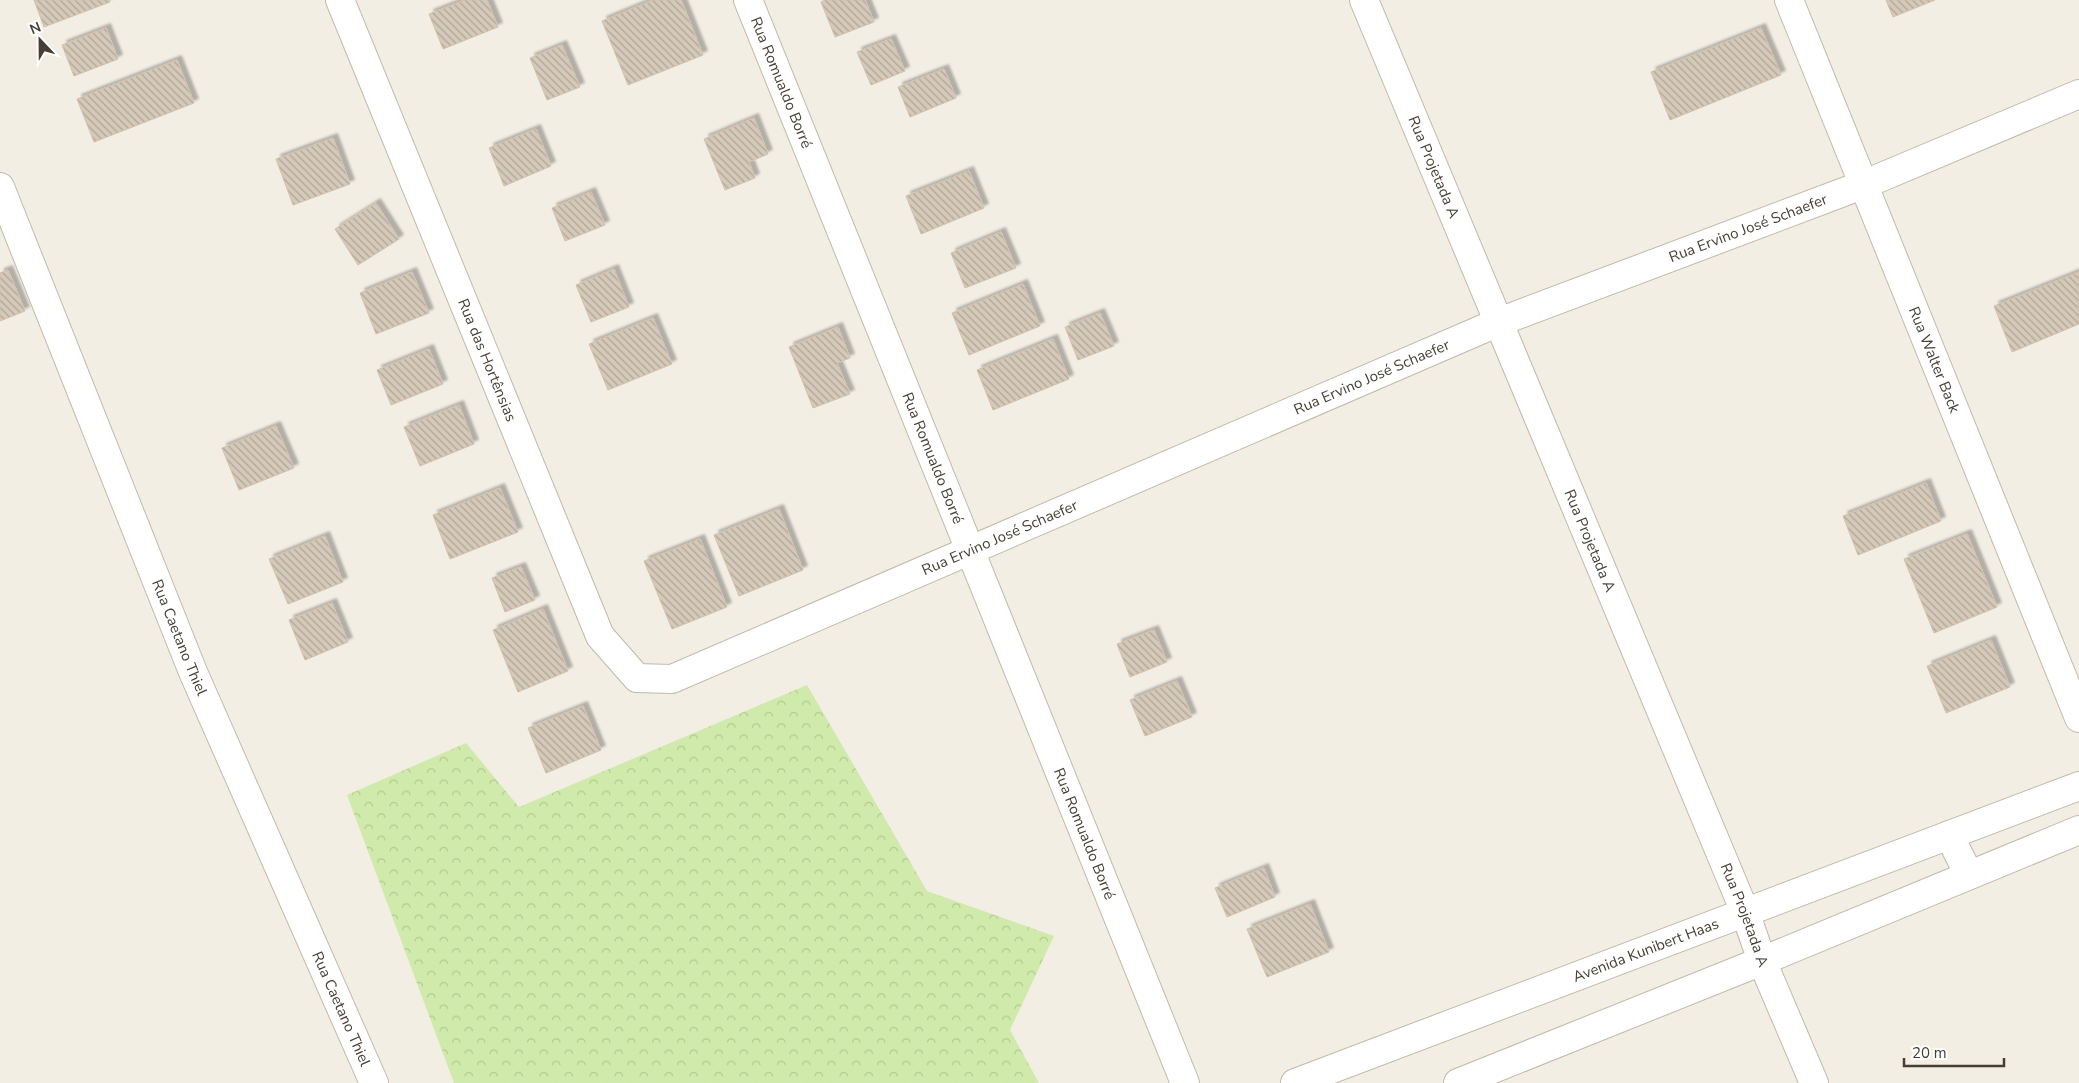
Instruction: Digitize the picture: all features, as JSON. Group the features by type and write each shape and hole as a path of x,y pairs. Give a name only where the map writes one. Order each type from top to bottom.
{"street":[{"name":"Rua das Hortênsias","path":"340,0 600,636 637,678 672,679"},
{"name":"Rua Romualdo Borré","path":"748,0 1185,1083"},
{"name":"Rua Projetada A","path":"1364,0 1745,912 1762,961 1814,1083"},
{"name":"Rua Walter Back","path":"1789,0 1865,184 2079,718"},
{"name":"Rua Ervino José Schaefer","path":"672,679 1499,322 1865,184 2079,94"},
{"name":"Rua Caetano Thiel","path":"0,187 193,672 374,1083"},
{"name":"Avenida Kunibert Haas","path":"1295,1083 2079,786"},
{"path":"1458,1083 1762,961 2079,830"},
{"path":"1949,835 1969,875"}],"green space":[{"path":"807,685 927,891 1054,936 1010,1030 1039,1083 454,1083 347,795 466,743 519,807"}],"building":[{"path":"34,0 109,0 110,2 44,27"},
{"path":"465,0 487,0 498,27 443,49 429,14"},
{"path":"653,0 681,0 703,55 628,85 602,21"},
{"path":"825,0 865,0 874,22 835,37 821,2"},
{"path":"1886,0 1935,0 1893,17"},
{"path":"106,28 118,59 74,76 62,45"},
{"path":"1761,28 1781,75 1670,120 1651,72"},
{"path":"891,39 905,71 871,85 857,52"},
{"path":"562,45 580,87 547,100 530,58"},
{"path":"177,60 194,103 94,142 77,99"},
{"path":"944,69 956,98 910,117 898,87"},
{"path":"754,118 768,154 749,162 755,178 725,190 704,139"},
{"path":"536,129 551,166 504,186 489,148"},
{"path":"333,138 350,184 293,205 276,159"},
{"path":"969,171 984,208 921,234 906,196"},
{"path":"591,192 605,225 565,241 552,208"},
{"path":"376,203 399,239 358,265 335,229"},
{"path":"1001,232 1016,268 965,288 951,253"},
{"path":"614,269 629,307 591,322 576,285"},
{"path":"8,270 25,311 0,321 0,273"},
{"path":"412,272 429,313 376,334 360,293"},
{"path":"2079,272 2079,305 2077,306 2079,324 2012,352 1994,306"},
{"path":"1023,284 1040,326 969,355 952,313"},
{"path":"1100,313 1114,346 1078,360 1065,327"},
{"path":"653,318 672,364 608,390 589,344"},
{"path":"838,327 850,358 837,363 850,394 813,408 789,347"},
{"path":"1053,339 1069,379 993,410 977,370"},
{"path":"429,349 443,384 391,405 377,370"},
{"path":"459,405 474,444 420,466 404,427"},
{"path":"276,426 294,468 239,490 222,448"},
{"path":"1926,483 1941,521 1858,555 1843,516"},
{"path":"500,488 518,532 450,559 433,515"},
{"path":"779,509 803,570 739,596 714,535"},
{"path":"1967,534 1997,607 1934,633 1904,559"},
{"path":"325,536 343,582 288,604 269,559"},
{"path":"700,539 727,607 672,629 644,561"},
{"path":"521,567 535,600 505,612 492,578"},
{"path":"332,603 348,642 305,660 289,620"},
{"path":"543,609 568,671 518,692 493,630"},
{"path":"1154,630 1167,662 1130,677 1117,644"},
{"path":"1991,640 2010,687 1946,713 1927,666"},
{"path":"1177,681 1192,717 1145,736 1130,700"},
{"path":"583,706 601,750 546,773 528,728"},
{"path":"1264,868 1275,897 1227,917 1215,888"},
{"path":"1310,904 1329,952 1267,977 1247,929"}]}
